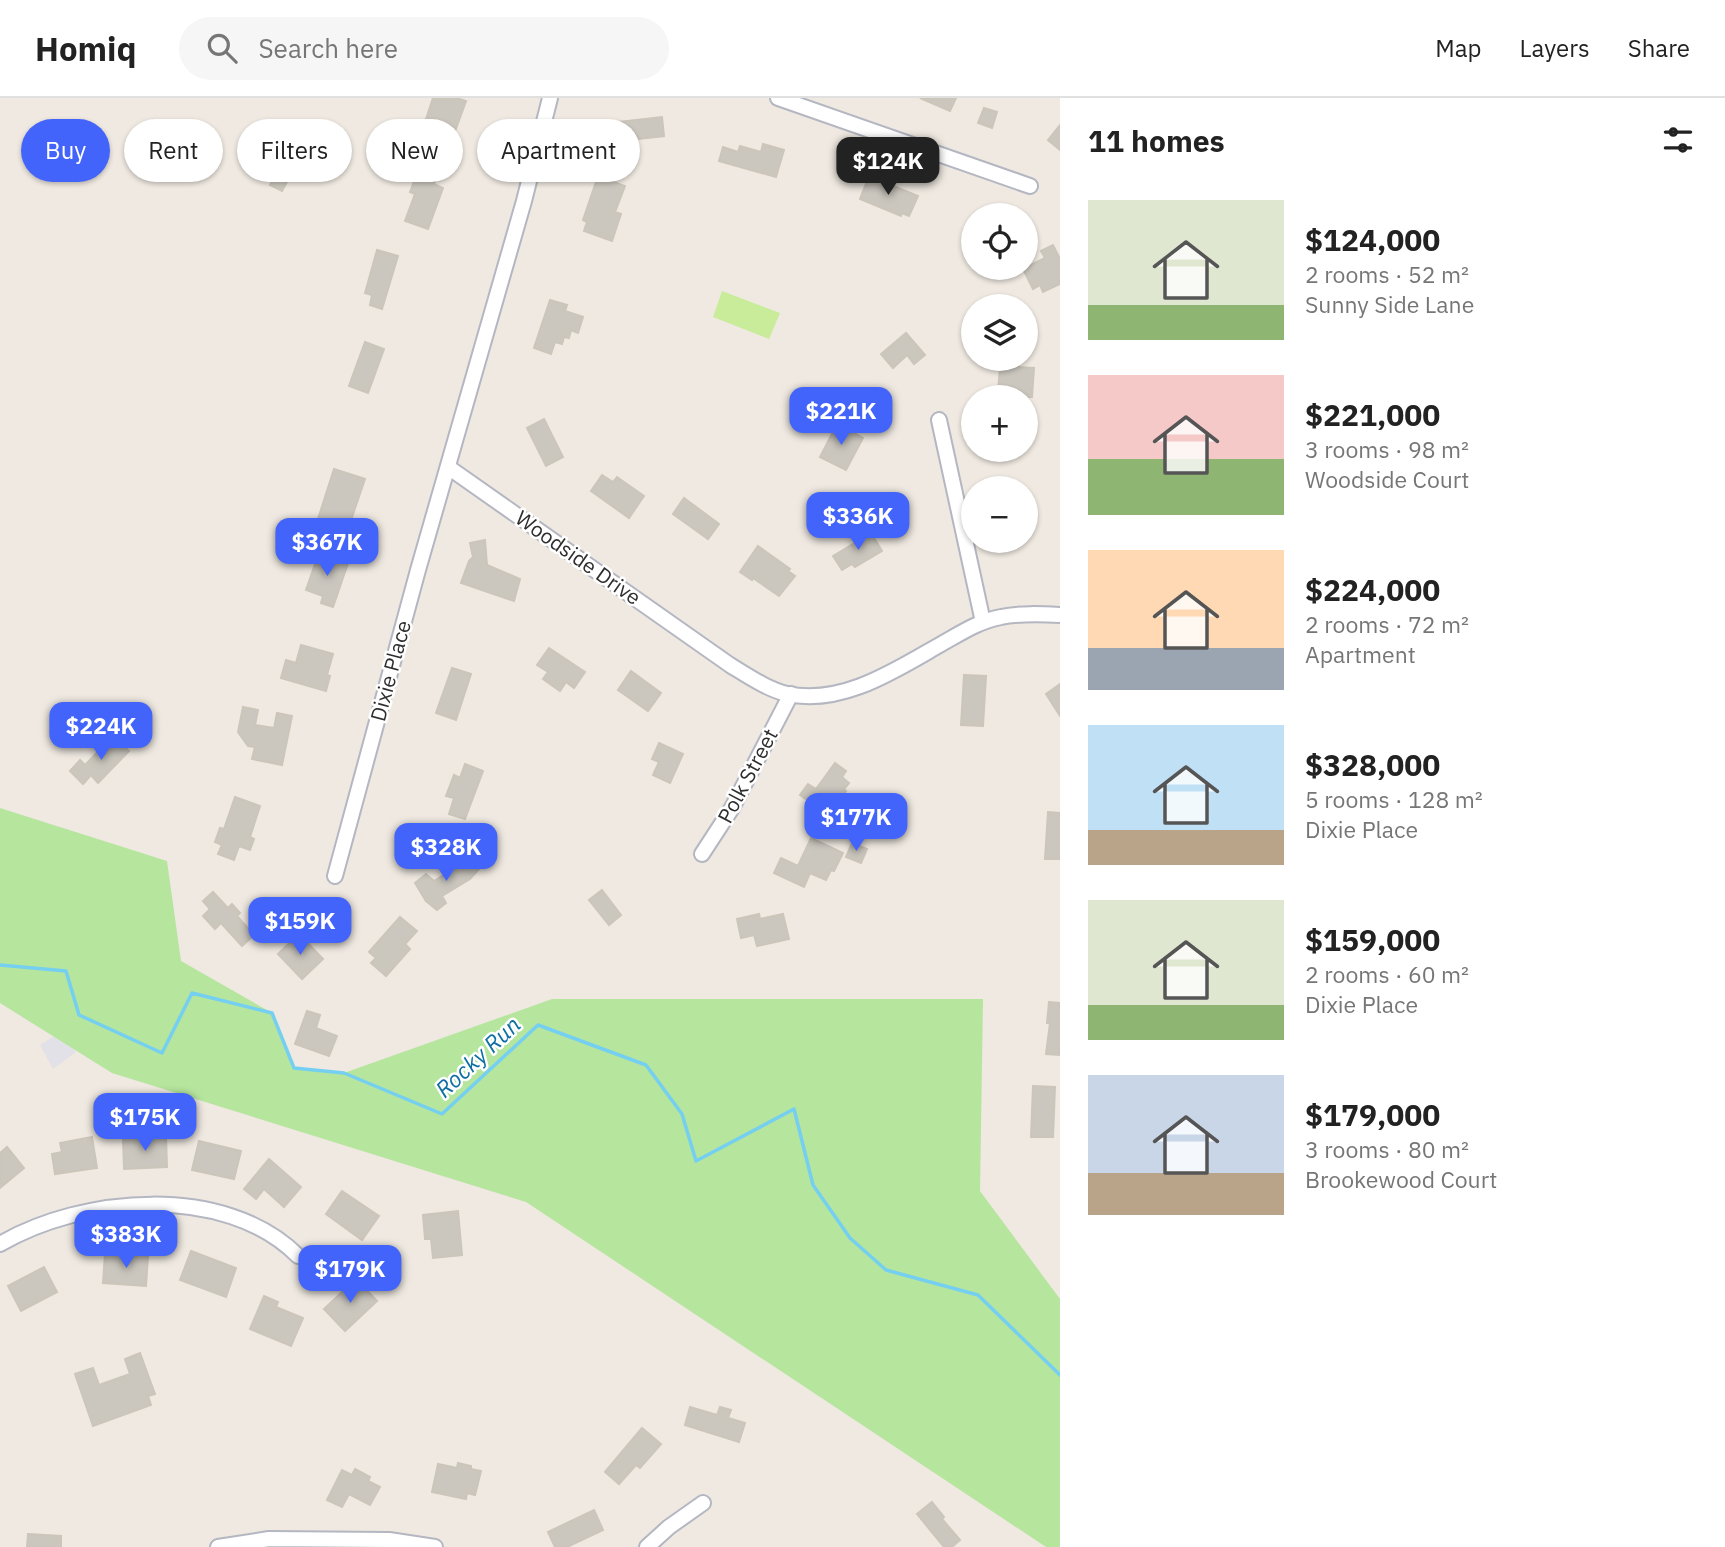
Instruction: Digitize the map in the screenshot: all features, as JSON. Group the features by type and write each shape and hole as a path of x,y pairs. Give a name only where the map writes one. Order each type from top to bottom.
{"street":[{"path":"448,467 524,201 550,98"},
{"path":"778,98 1030,186"},
{"path":"939,420 983,622"},
{"name":"Woodside Drive","path":"448,467 730,665 768,687 791,694 832,694 863,685 983,622 1017,615 1060,615"},
{"name":"Dixie Place","path":"335,876 448,467"},
{"name":"Polk Street","path":"702,854 732,808 791,694"},
{"path":"0,1244 41,1224 76,1213 124,1205 167,1205 226,1216 260,1227 274,1234 298,1256"},
{"path":"648,1547 669,1527 703,1503"},
{"path":"218,1547 269,1539 389,1540 435,1547"}],"shaded area":[{"path":"62,1031 76,1052 53,1069 40,1045"}],"green space":[{"path":"722,291 780,313 769,339 713,317"},
{"path":"0,808 167,861 181,961 272,1013 294,1068 344,1073 552,999 983,999 980,1191 1060,1299 1060,1547 1046,1547 526,1202 112,1073 0,1003"}],"building":[{"path":"433,98 457,98 466,101 459,119 426,119"},
{"path":"920,98 956,98 950,111"},
{"path":"984,108 997,112 992,128 978,123"},
{"path":"662,117 664,136 640,139 640,120"},
{"path":"1060,125 1060,150 1048,140"},
{"path":"763,144 784,150 776,177 719,161 723,147 738,152 740,146 761,152"},
{"path":"869,176 918,196 909,216 902,213 901,216 860,199"},
{"path":"272,182 287,182 282,191 270,185"},
{"path":"414,182 435,182 443,188 428,229 405,221 415,194 410,192"},
{"path":"596,182 614,182 625,186 615,212 621,214 612,241 584,231 587,222 583,220"},
{"path":"1053,245 1060,259 1060,284 1043,292 1040,285 1033,289 1028,280 1038,280 1038,262 1045,258 1041,251"},
{"path":"377,250 398,256 382,309 370,305 372,295 365,293"},
{"path":"550,300 567,305 565,311 583,317 578,333 571,330 569,338 564,337 562,344 555,342 551,354 534,348"},
{"path":"906,333 925,355 914,364 907,355 893,368 881,354"},
{"path":"365,342 384,349 368,393 349,386"},
{"path":"1000,371 1034,371 1033,385 999,385"},
{"path":"544,419 563,457 546,466 527,428"},
{"path":"837,424 863,438 846,470 820,457"},
{"path":"334,469 365,479 347,532 317,522"},
{"path":"602,475 613,482 617,477 644,496 629,518 591,491"},
{"path":"684,498 719,524 708,539 673,514"},
{"path":"871,533 882,551 855,567 852,564 842,570 833,556"},
{"path":"485,540 487,565 520,579 514,601 461,583 473,557 470,543"},
{"path":"758,546 790,569 788,571 795,576 779,596 740,572"},
{"path":"319,553 348,563 333,607 321,603 323,596 306,590"},
{"path":"301,645 333,654 326,691 281,678 286,660 296,663"},
{"path":"549,648 585,672 574,688 566,682 560,691 543,679 548,672 537,665"},
{"path":"452,668 471,674 456,720 436,713"},
{"path":"631,671 661,693 648,711 618,690"},
{"path":"964,675 986,676 983,726 961,725"},
{"path":"1060,684 1060,716 1046,694"},
{"path":"243,707 258,710 255,725 274,728 277,713 292,716 282,765 252,759 255,747 248,746 238,732"},
{"path":"113,736 129,751 98,783 91,775 83,784 70,771 80,760 85,765"},
{"path":"659,743 683,754 670,783 653,775 659,762 652,759"},
{"path":"835,763 846,771 842,777 849,783 829,815 800,795 808,784 816,789"},
{"path":"465,764 483,771 465,819 449,814 454,798 446,796 454,775 460,778"},
{"path":"235,797 260,806 250,837 254,839 250,850 239,846 234,860 218,854 222,845 215,842 220,828 224,829"},
{"path":"1048,812 1060,813 1060,859 1045,859"},
{"path":"811,838 843,853 826,880 810,873 804,887 774,873 781,858 798,866"},
{"path":"852,843 867,849 861,863 846,857"},
{"path":"467,858 480,868 470,879 442,896 446,903 437,910 426,901 415,883 426,874 434,881"},
{"path":"602,890 621,915 609,925 589,900"},
{"path":"213,892 228,908 232,904 240,913 237,916 254,935 242,946 221,923 215,929 203,916 210,909 203,901"},
{"path":"759,914 760,919 783,914 789,939 757,946 754,935 741,938 737,919"},
{"path":"400,917 417,931 405,944 410,949 386,976 371,963 376,958 369,952"},
{"path":"299,934 323,959 302,979 278,954"},
{"path":"1049,1002 1060,1003 1060,1055 1046,1054 1050,1023 1047,1023"},
{"path":"307,1011 320,1015 316,1028 337,1036 329,1056 295,1044"},
{"path":"1033,1086 1055,1087 1053,1137 1031,1137"},
{"path":"92,1137 97,1168 55,1174 52,1154 62,1152 60,1143"},
{"path":"166,1137 167,1167 124,1169 123,1139"},
{"path":"199,1141 241,1151 234,1179 192,1170"},
{"path":"7,1147 24,1168 0,1188 0,1153"},
{"path":"269,1159 301,1187 284,1207 264,1189 256,1199 244,1189"},
{"path":"342,1191 379,1216 362,1240 326,1214"},
{"path":"458,1211 462,1255 433,1258 431,1239 425,1239 423,1215"},
{"path":"191,1251 236,1268 226,1297 180,1280"},
{"path":"105,1253 148,1256 146,1286 103,1283"},
{"path":"44,1267 57,1292 21,1311 8,1286"},
{"path":"356,1279 377,1301 345,1331 324,1309"},
{"path":"264,1296 278,1302 276,1307 303,1318 291,1346 250,1329"},
{"path":"140,1353 155,1394 148,1396 151,1405 93,1426 75,1374 93,1368 99,1385 130,1374 125,1359"},
{"path":"690,1407 717,1415 720,1407 731,1410 728,1418 745,1423 739,1442 685,1425"},
{"path":"642,1428 661,1444 640,1468 636,1465 619,1484 605,1472"},
{"path":"458,1463 481,1471 475,1495 467,1493 466,1499 432,1492 438,1464 457,1468"},
{"path":"355,1469 370,1477 368,1481 380,1487 370,1505 349,1494 342,1507 327,1500 342,1470 352,1475"},
{"path":"932,1502 960,1540 952,1547 944,1547 917,1514"},
{"path":"594,1510 603,1530 567,1547 555,1547 548,1532"},
{"path":"28,1534 61,1536 61,1547 27,1547"}],"waterway":[{"name":"Rocky Run","path":"0,965 66,971 79,1015 162,1053 192,993 272,1013 294,1068 344,1073 442,1114 538,1025 646,1065 682,1114 696,1161 794,1109 813,1185 850,1238 886,1270 978,1295 1060,1375"}]}
